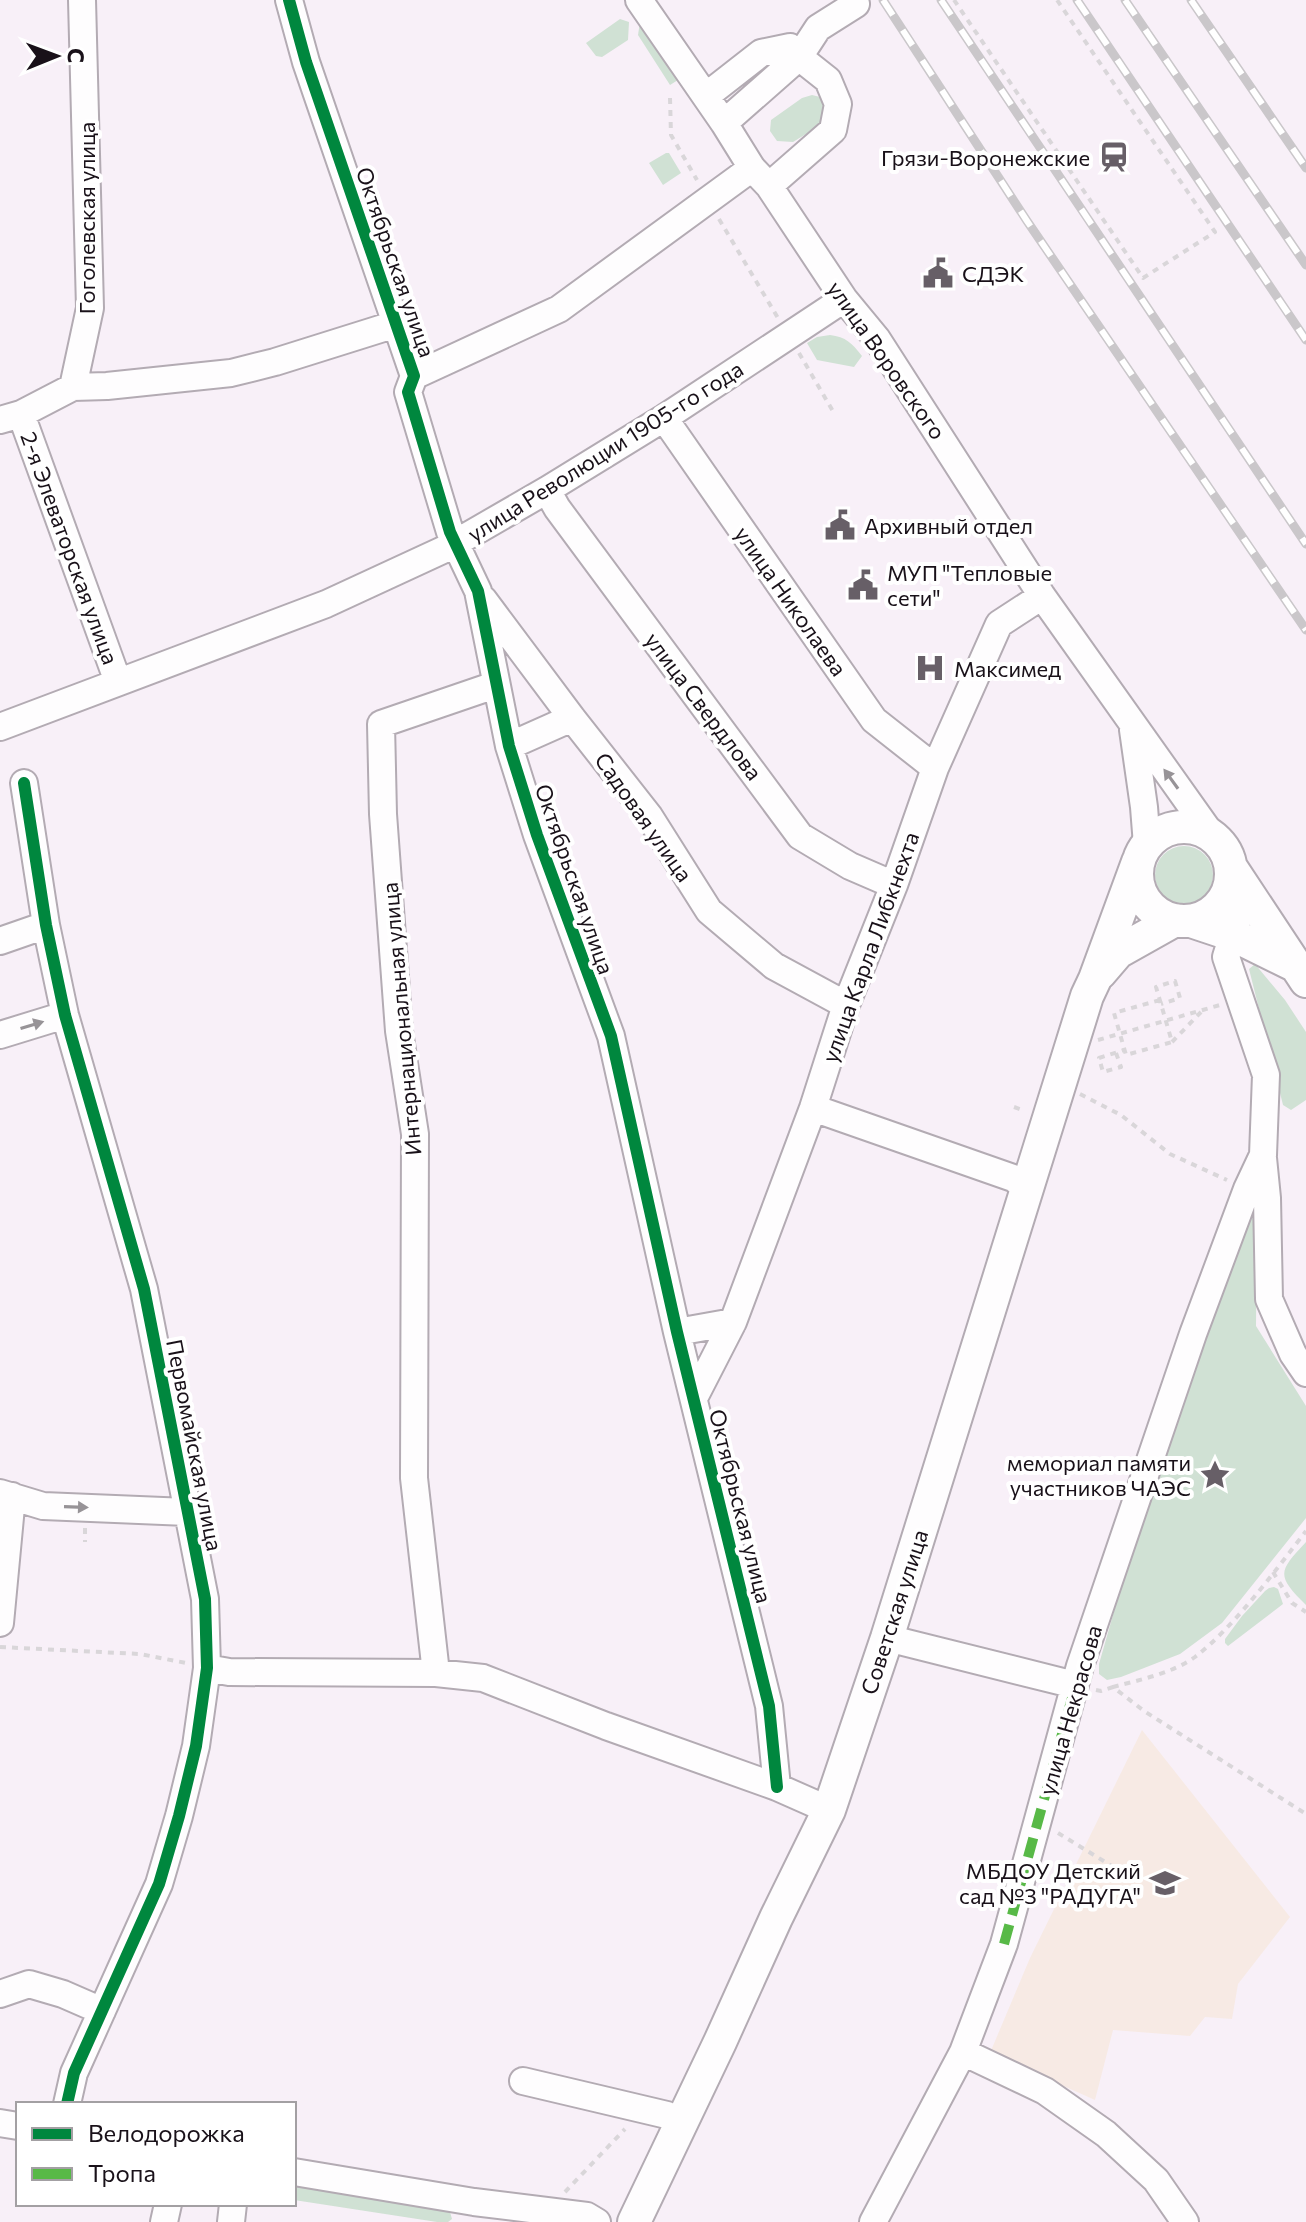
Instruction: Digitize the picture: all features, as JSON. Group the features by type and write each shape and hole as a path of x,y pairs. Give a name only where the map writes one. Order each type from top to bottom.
{"main road":[{"path":"1181,826 1202,829 1211,834 1225,849 1239,881 1301,974 1233,935 1163,916 1152,909 1144,899 1137,875 1143,853 1157,835 1181,826"},
{"name":"Советская улица","path":"634,2222 829,1810 887,1638 1087,996 1143,853"},
{"path":"1183,921 1202,918 1222,903 1232,881 1239,881"},
{"name":"Советская улица","path":"1095,979 1118,952 1183,921"}],"street":[{"name":"Гоголевская улица","path":"73,387 90,308 82,0"},
{"name":"Октябрьская улица","path":"289,0 306,62 414,376 408,392 455,544 478,591 509,746 537,835 611,1036 677,1332 769,1706 777,1787"},
{"name":"улица Воровского","path":"639,0 844,299 877,339 1042,596 1211,834"},
{"path":"724,123 799,57 818,28 856,4"},
{"path":"414,376 559,309 833,130 838,104 828,80 790,47 761,53 706,96"},
{"name":"улица Революции 1905-го года","path":"0,727 326,604 455,544 664,418 844,299"},
{"path":"6,418 73,387 231,373 396,324"},
{"name":"2-я Элеваторская улица","path":"6,418 118,682"},
{"name":"улица Николаева","path":"664,418 874,720 935,768"},
{"name":"улица Свердлова","path":"547,490 566,521 800,836 850,866 894,885"},
{"name":"Садовая улица","path":"478,591 649,816 709,911 774,966 846,1005"},
{"name":"улица Карла Либкнехта","path":"694,1398 733,1322 813,1108 846,1005 894,885 935,768 999,624 1042,596"},
{"name":"Интернациональная улица","path":"436,1673 414,1478 415,1134 399,1031 383,814 369,726 495,685"},
{"path":"509,746 572,718"},
{"name":"улица Воровского","path":"1131,723 1144,807 1143,853"},
{"name":"Первомайская улица","path":"24,783 46,925 65,1015 144,1289 205,1599 207,1668 196,1746 159,1884 74,2073 67,2102"},
{"name":"улица Некрасова","path":"873,2222 963,2052 1004,1944 1073,1692 1193,1334 1257,1194 1263,1155 1266,1075 1226,957 1233,935 1239,881"},
{"path":"0,941 46,925"},
{"path":"0,1035 65,1015"},
{"path":"813,1108 1013,1178 1027,1188"},
{"path":"1257,1194 1269,1299 1293,1354 1306,1373"},
{"path":"677,1332 733,1322"},
{"path":"0,1623 6,1495 43,1506 187,1512"},
{"path":"887,1638 1073,1692"},
{"path":"207,1668 229,1672 436,1673 483,1678 777,1787 829,1810"},
{"path":"0,1994 29,1984 63,1994 102,2011"},
{"path":"963,2052 1045,2091 1106,2134 1156,2180 1185,2222"},
{"path":"523,2081 667,2115 682,2123"},
{"path":"296,2172 474,2202 587,2216 597,2222"}],"path":[{"path":"954,0 1143,278 1215,232 1057,0"},
{"path":"799,352 834,413"},
{"path":"1172,1042 1160,1002 1156,987 1175,981 1180,998 1160,1002 1114,1013 1126,1055 1172,1042 1203,1010"},
{"path":"1093,1042 1241,999"},
{"path":"1116,1053 1121,1067 1103,1072 1099,1058 1124,1050"},
{"path":"1078,1092 1121,1115 1170,1154 1257,1194"},
{"path":"1073,1692 1101,1691 1155,1675 1193,1658 1227,1626 1306,1531"},
{"path":"1273,1572 1292,1603 1306,1612"},
{"path":"0,1647 140,1654 207,1668"},
{"path":"1113,1687 1144,1711 1306,1814"},
{"path":"1038,1822 1133,1879"},
{"path":"565,2192 643,2110"}],"shaded area":[{"name":"МБДОУ Детский сад №3 \"РАДУГА\"","path":"1142,1730 1290,1917 1238,1984 1232,2019 1205,2017 1190,2036 1113,2030 1095,2100 990,2053 1030,1958"}],"green space":[{"path":"620,19 629,22 628,40 602,57 596,56 586,43"},
{"path":"640,22 678,80 670,85 638,35"},
{"path":"812,95 826,102 824,123 793,142 777,141 770,131 771,120 802,98"},
{"path":"666,153 681,173 663,185 649,163"},
{"path":"830,335 848,341 862,356 854,367 817,360 807,343"},
{"path":"1184,846 1204,855 1213,875 1204,895 1184,904 1164,895 1155,875 1164,855"},
{"path":"1255,964 1306,1032 1306,1100 1291,1110 1283,1105 1249,969"},
{"path":"1257,1203 1256,1326 1306,1406 1306,1518 1222,1623 1180,1654 1107,1680 1099,1674 1099,1664 1121,1587 1249,1204"},
{"path":"1306,1542 1306,1605 1289,1587 1284,1574 1290,1560"},
{"path":"1274,1587 1278,1589 1283,1604 1228,1646 1225,1639 1242,1616 1265,1591"},
{"path":"296,2185 450,2212 452,2219 437,2222 296,2200"}],"railway":[{"path":"883,0 1027,221 1306,630"},
{"path":"941,0 1306,544"},
{"path":"1077,0 1306,340"},
{"path":"1125,0 1306,265"},
{"path":"1191,0 1306,168"}],"marked path":[{"path":"1004,1944 1072,1698"}],"cycle path":[{"path":"289,0 306,62 414,376 408,392 450,532 478,591 509,746 537,835 611,1036 677,1332 769,1706 777,1787"},
{"path":"24,783 46,925 65,1015 144,1289 205,1599 207,1668 196,1746 179,1816 159,1884 74,2073 67,2102"}],"place":[{"name":"Грязи-Воронежские","path":"1114,157"},
{"name":"СДЭК","path":"938,273"},
{"name":"Архивный отдел","path":"840,525"},
{"name":"МУП \"Тепловые сети\"","path":"863,585"},
{"name":"Максимед","path":"930,668"},
{"name":"мемориал памяти участников ЧАЭС","path":"1215,1475"},
{"name":"МБДОУ Детский сад №3 \"РАДУГА\"","path":"1165,1883"}]}
